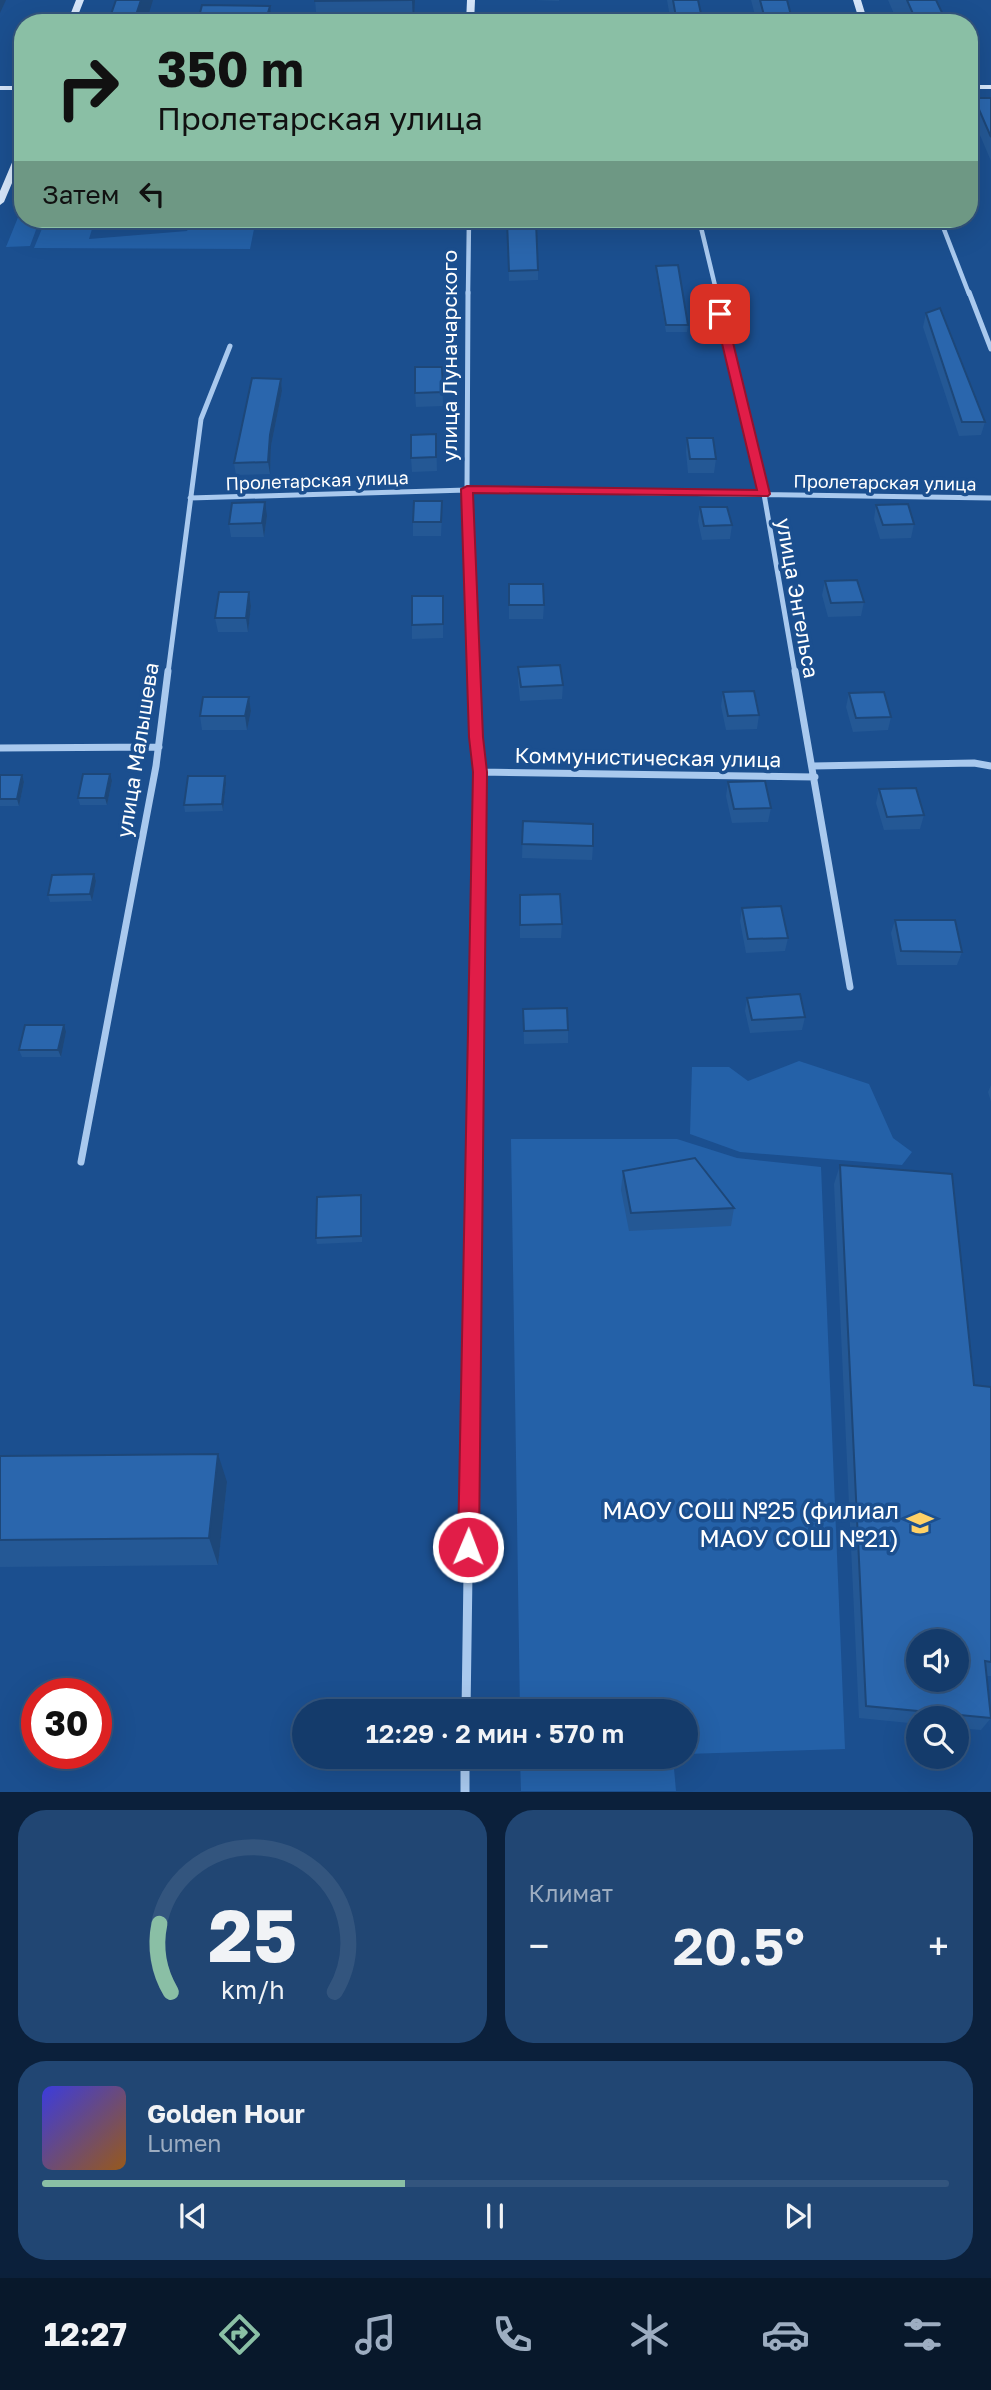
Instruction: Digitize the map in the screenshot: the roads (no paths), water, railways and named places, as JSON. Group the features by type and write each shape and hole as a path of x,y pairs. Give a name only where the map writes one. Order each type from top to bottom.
{"street":[{"path":"0,202 14,168"},
{"name":"улица Луначарского","path":"466,1699 480,772 476,737 467,489 468,228"},
{"name":"улица Энгельса","path":"701,228 764,494 850,987"},
{"path":"944,228 991,349"},
{"name":"улица Малышева","path":"81,1162 159,747 201,419 230,346"},
{"name":"Пролетарская улица","path":"190,498 467,489 991,498"},
{"path":"0,748 159,747"},
{"path":"813,766 974,763 991,766"},
{"name":"Коммунистическая улица","path":"480,772 815,777"},
{"path":"465,1791 466,1769"}],"place":[{"name":"МАОУ СОШ №25 (филиал МАОУ СОШ №21)","path":"920,1523"}]}
